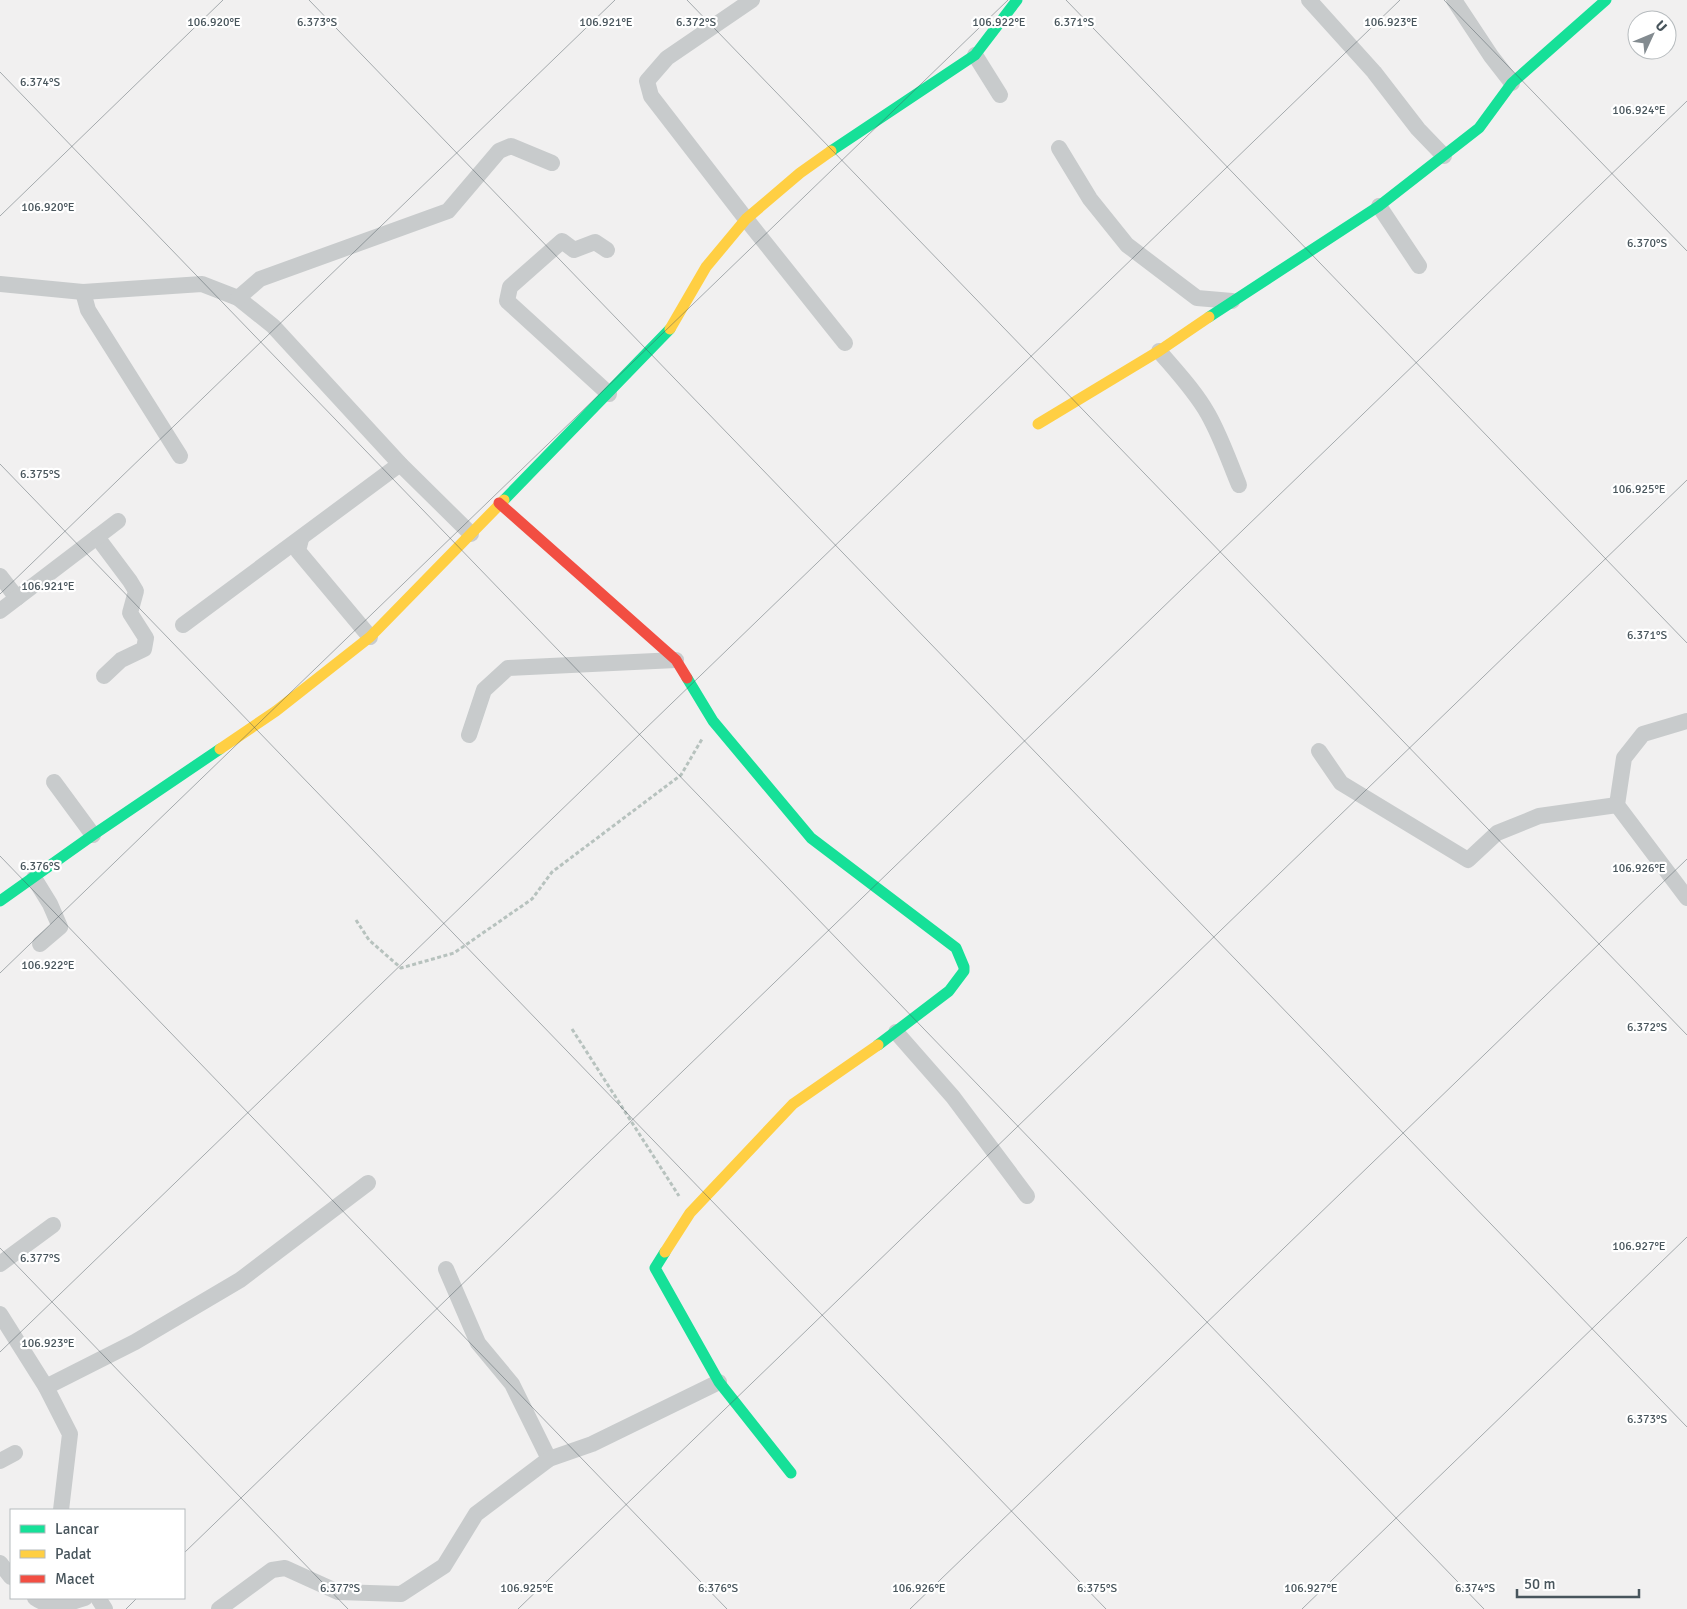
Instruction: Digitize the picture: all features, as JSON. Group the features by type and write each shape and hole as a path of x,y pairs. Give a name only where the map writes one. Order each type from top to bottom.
{"street":[{"path":"752,0 667,58 647,81 651,96 845,343"},
{"path":"0,901 93,835 276,711 370,637 668,332 706,267 746,219 800,173 841,143 975,55 1016,0"},
{"path":"1309,0 1374,72 1418,129 1444,156"},
{"path":"1454,0 1512,84"},
{"path":"1038,424 1159,350 1379,206 1479,128 1512,84 1606,0"},
{"path":"975,55 1000,95"},
{"path":"238,298 260,279 448,211 499,151 511,146 552,163"},
{"path":"1059,148 1090,199 1127,245 1196,298 1232,301"},
{"path":"1379,206 1419,266"},
{"path":"607,250 595,242 574,250 562,241 510,287 507,300 609,394"},
{"path":"0,284 83,292 202,284 238,298 272,326 400,464 471,534"},
{"path":"83,292 88,310 180,456"},
{"path":"1159,350 1192,389 1208,413 1239,485"},
{"path":"183,626 400,464"},
{"path":"499,503 676,660 713,721 812,838 956,948 964,967 964,971 949,991 896,1032 793,1104 690,1213 655,1268 719,1382 791,1473"},
{"path":"0,611 118,522"},
{"path":"98,537 136,590 130,613 146,638 144,649 121,660 104,676"},
{"path":"301,539 298,551 370,637"},
{"path":"0,576 17,598"},
{"path":"469,735 484,690 508,668 676,660"},
{"path":"1687,721 1643,734 1624,758 1616,805 1687,898"},
{"path":"1319,752 1341,783 1468,860 1497,833 1539,816 1616,805"},
{"path":"54,782 93,835"},
{"path":"34,878 50,904 60,927 40,944"},
{"path":"896,1032 953,1097 1027,1196"},
{"path":"46,1387 135,1342 240,1280 368,1183"},
{"path":"0,1264 53,1226"},
{"path":"446,1269 478,1343 512,1384 549,1459"},
{"path":"0,1314 46,1387 70,1434 61,1509"},
{"path":"219,1609 272,1570 285,1568 338,1592 401,1594 444,1566 476,1514 549,1459 592,1444 719,1382"},
{"path":"0,1461 15,1453"},
{"path":"0,1563 10,1576"},
{"path":"36,1599 43,1604 65,1605 82,1599"}],"path":[{"path":"356,920 369,940 401,968 454,953 532,899 552,872 681,775 713,721"},
{"path":"572,1029 690,1213"}],"traffic: fast":[{"path":"831,151 975,55 1017,0"},
{"path":"1209,317 1379,206 1479,128 1512,83 1606,0"},
{"path":"504,500 670,329"},
{"path":"687,678 713,721 811,838 956,948 964,971 949,991 878,1045"},
{"path":"0,901 220,749"},
{"path":"665,1252 655,1268 719,1382 791,1473"}],"traffic: slow":[{"path":"670,329 706,267 746,219 800,173 831,151"},
{"path":"1038,424 1159,351 1209,317"},
{"path":"220,749 276,711 370,637 504,500"},
{"path":"665,1252 690,1213 793,1104 878,1045"}],"traffic: jam":[{"path":"499,503 676,660 687,678"}]}
